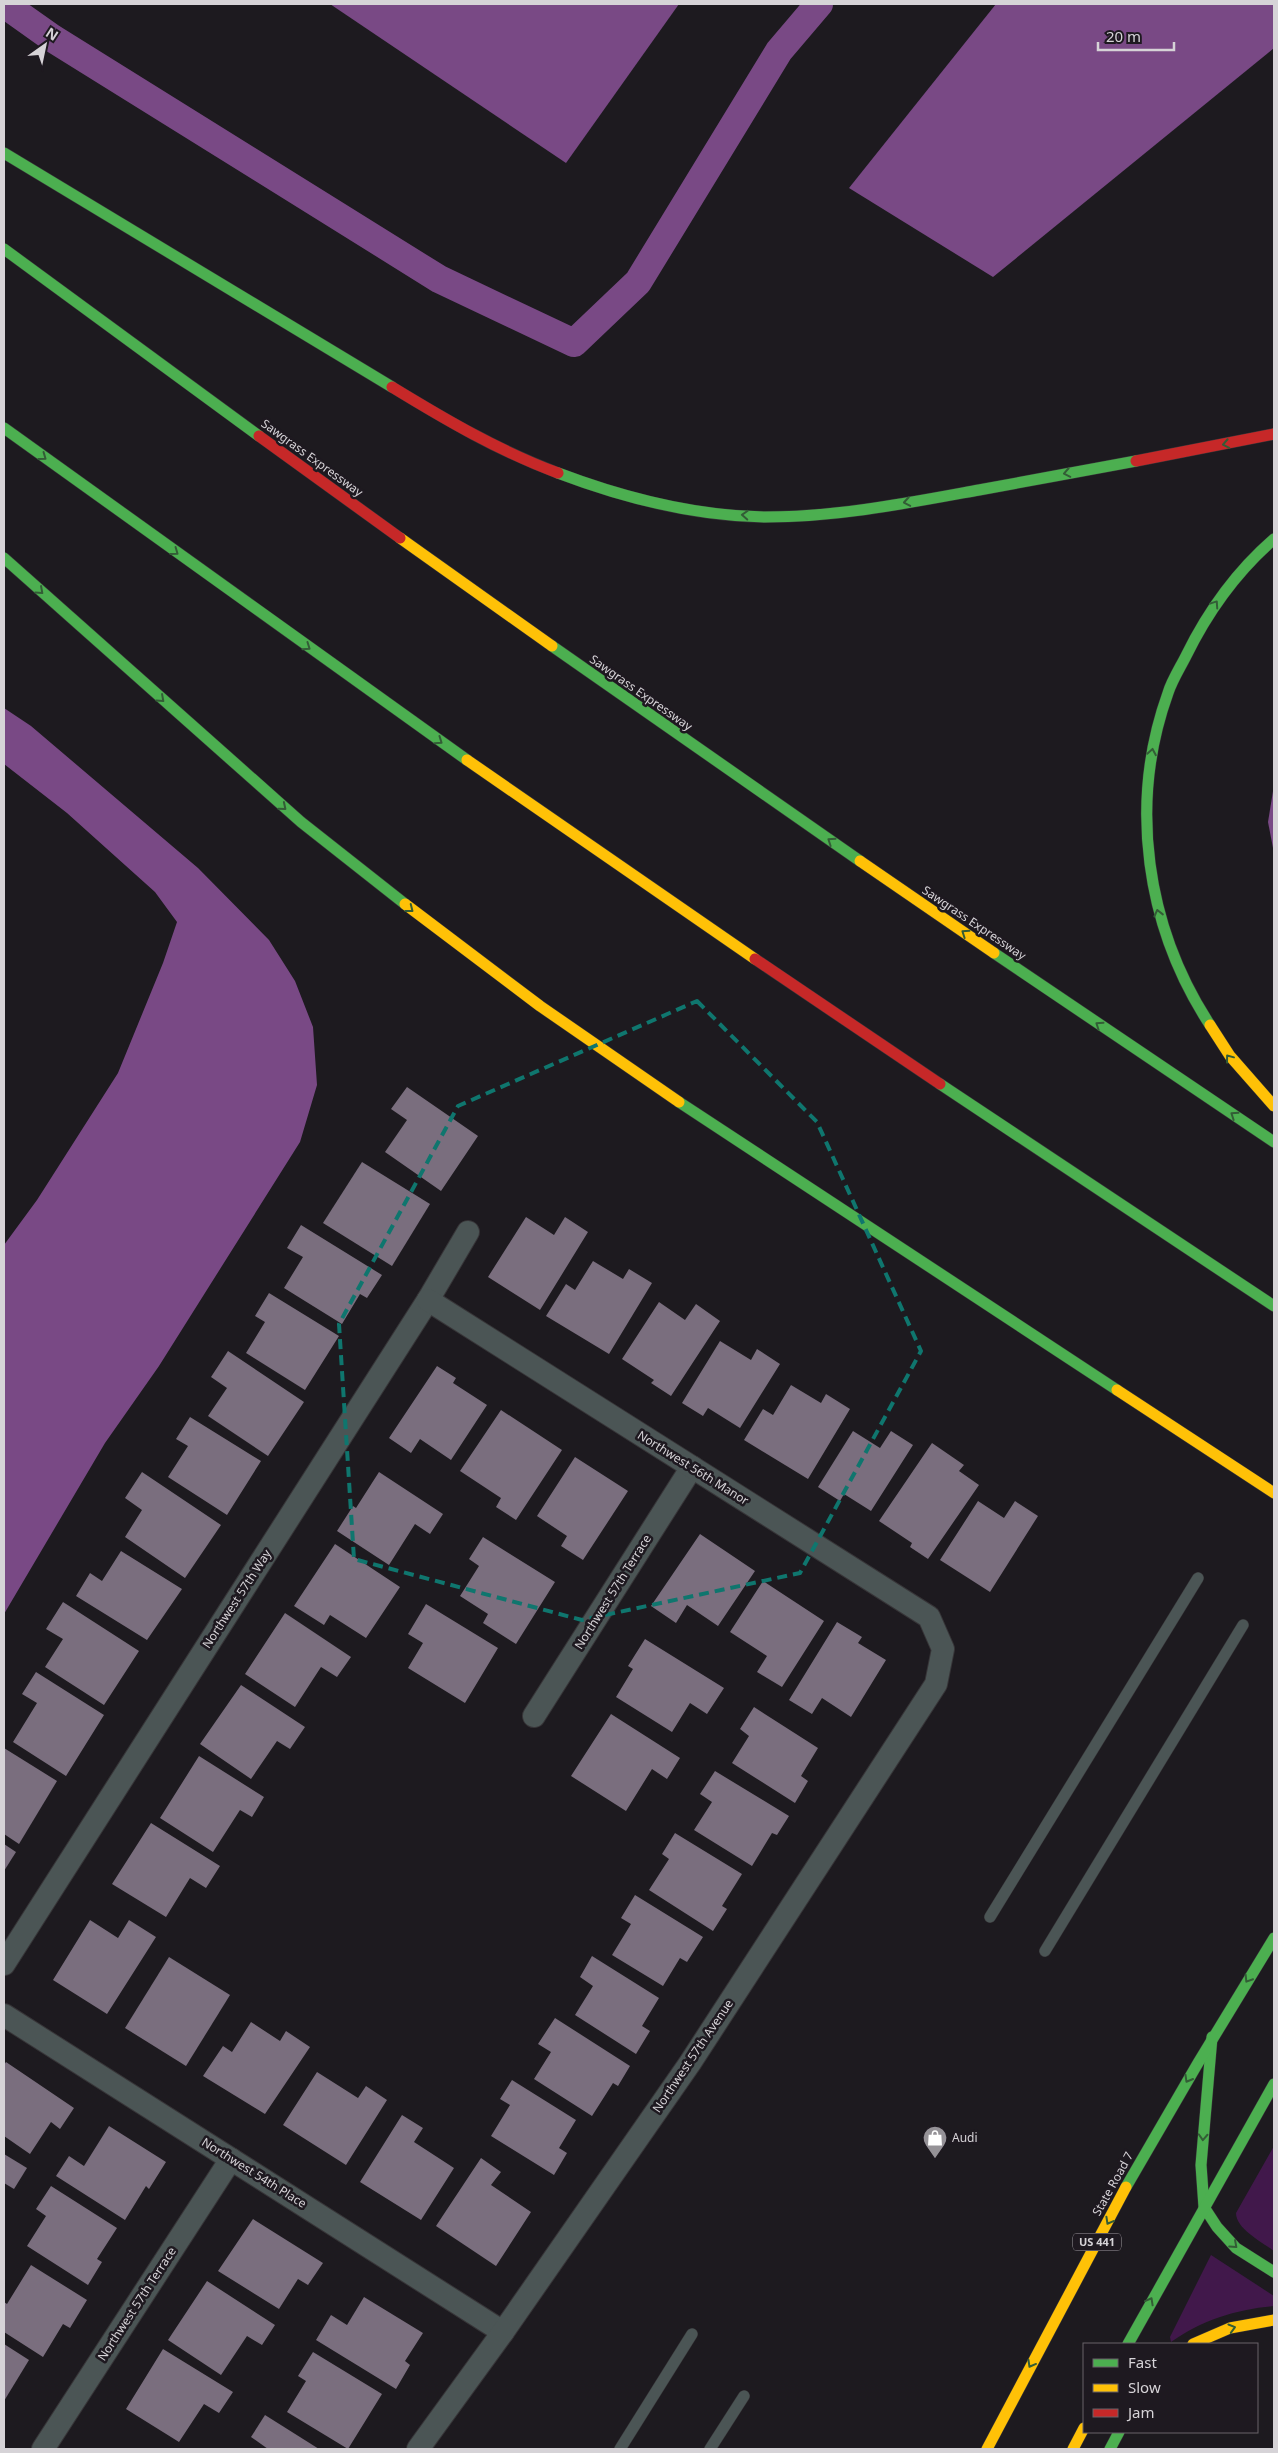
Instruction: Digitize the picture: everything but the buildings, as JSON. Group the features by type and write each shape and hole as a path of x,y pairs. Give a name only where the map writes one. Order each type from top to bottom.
{"main road":[{"path":"4,154 467,432 530,464 568,479 648,501 690,509 739,514 810,516 1010,484 1274,434"},
{"name":"Sawgrass Expressway","path":"4,249 368,516 598,680 1060,999 1274,1142"},
{"path":"4,428 320,656 723,938 964,1102 1274,1306"},
{"path":"1274,539 1220,596 1182,660 1162,707 1156,730 1151,753 1146,819 1151,882 1163,930 1176,966 1197,1009 1219,1044 1237,1067 1274,1106"},
{"path":"4,558 301,822 413,911 525,996 704,1119 1274,1493"},
{"name":"State Road 7","path":"987,2449 1132,2178 1212,2036 1274,1938"},
{"path":"1212,2036 1201,2165 1204,2207 1217,2227 1236,2248 1274,2272"},
{"path":"1129,2343 1274,2084"},
{"path":"1195,2343 1230,2328 1274,2320"},
{"path":"1073,2449 1083,2430"},
{"path":"1110,2449 1118,2433"}],"street":[{"name":"Northwest 57th Way","path":"4,1964 428,1300 468,1232"},
{"name":"Northwest 56th Manor","path":"428,1300 929,1617 943,1649"},
{"name":"Northwest 57th Terrace","path":"534,1716 692,1467"},
{"name":"Northwest 57th Avenue","path":"418,2449 503,2332 690,2063 936,1684 943,1649"},
{"name":"Northwest 54th Place","path":"4,2015 503,2332"},
{"name":"Northwest 57th Terrace","path":"43,2449 231,2159"}],"lane":[{"path":"990,1917 1198,1578"},
{"path":"1045,1950 1243,1625"},
{"path":"620,2449 692,2334"},
{"path":"710,2449 744,2396"}],"highlighted area":[{"path":"697,1001 817,1122 921,1351 800,1573 582,1620 354,1559 339,1324 458,1106"}],"shaded area":[{"path":"330,4 679,4 566,163"},
{"path":"996,4 1274,4 1274,48 993,277 849,188"},
{"path":"4,708 31,726 198,868 269,940 295,981 313,1027 317,1085 300,1142 159,1366 105,1443 4,1614 4,1245 37,1200 118,1073 163,963 177,922 155,892 67,813 4,764"},
{"path":"1274,785 1274,853 1268,822"},
{"path":"1274,2146 1274,2251 1245,2230 1237,2219 1236,2213"},
{"path":"1211,2255 1274,2296 1274,2306 1220,2317 1183,2334 1171,2342 1170,2337"}],"waterway":[{"path":"4,4 52,38 439,279 574,343 638,282 779,51 819,4"}],"traffic: fast":[{"path":"4,153 392,387"},
{"path":"4,249 259,436"},
{"path":"4,428 467,760"},
{"path":"558,473 634,498 660,504 712,513 765,517 819,515 873,508 1136,461"},
{"path":"1210,1025 1188,987 1171,947 1158,906 1150,864 1147,821 1149,778 1156,735 1168,693 1176,674 1213,608 1247,565 1274,539"},
{"path":"4,558 301,822 405,904"},
{"path":"552,646 860,861"},
{"path":"994,953 1274,1142"},
{"path":"940,1084 1274,1306"},
{"path":"679,1102 1117,1390"},
{"path":"1126,2187 1274,1938"},
{"path":"1212,2037 1201,2165 1204,2207 1217,2227 1236,2248 1274,2272"},
{"path":"1129,2343 1274,2084"},
{"path":"1110,2449 1118,2433"}],"traffic: slow":[{"path":"400,538 552,646"},
{"path":"467,760 755,959"},
{"path":"860,861 994,953"},
{"path":"405,904 540,1006 679,1102"},
{"path":"1210,1025 1230,1056 1274,1106"},
{"path":"1117,1390 1274,1493"},
{"path":"987,2449 1126,2187"},
{"path":"1195,2343 1230,2328 1274,2320"},
{"path":"1073,2449 1083,2430"}],"traffic: jam":[{"path":"392,387 473,434 515,455 558,473"},
{"path":"1136,461 1274,434"},
{"path":"259,436 400,538"},
{"path":"755,959 940,1084"}],"place":[{"name":"Audi","path":"935,2159"}]}
